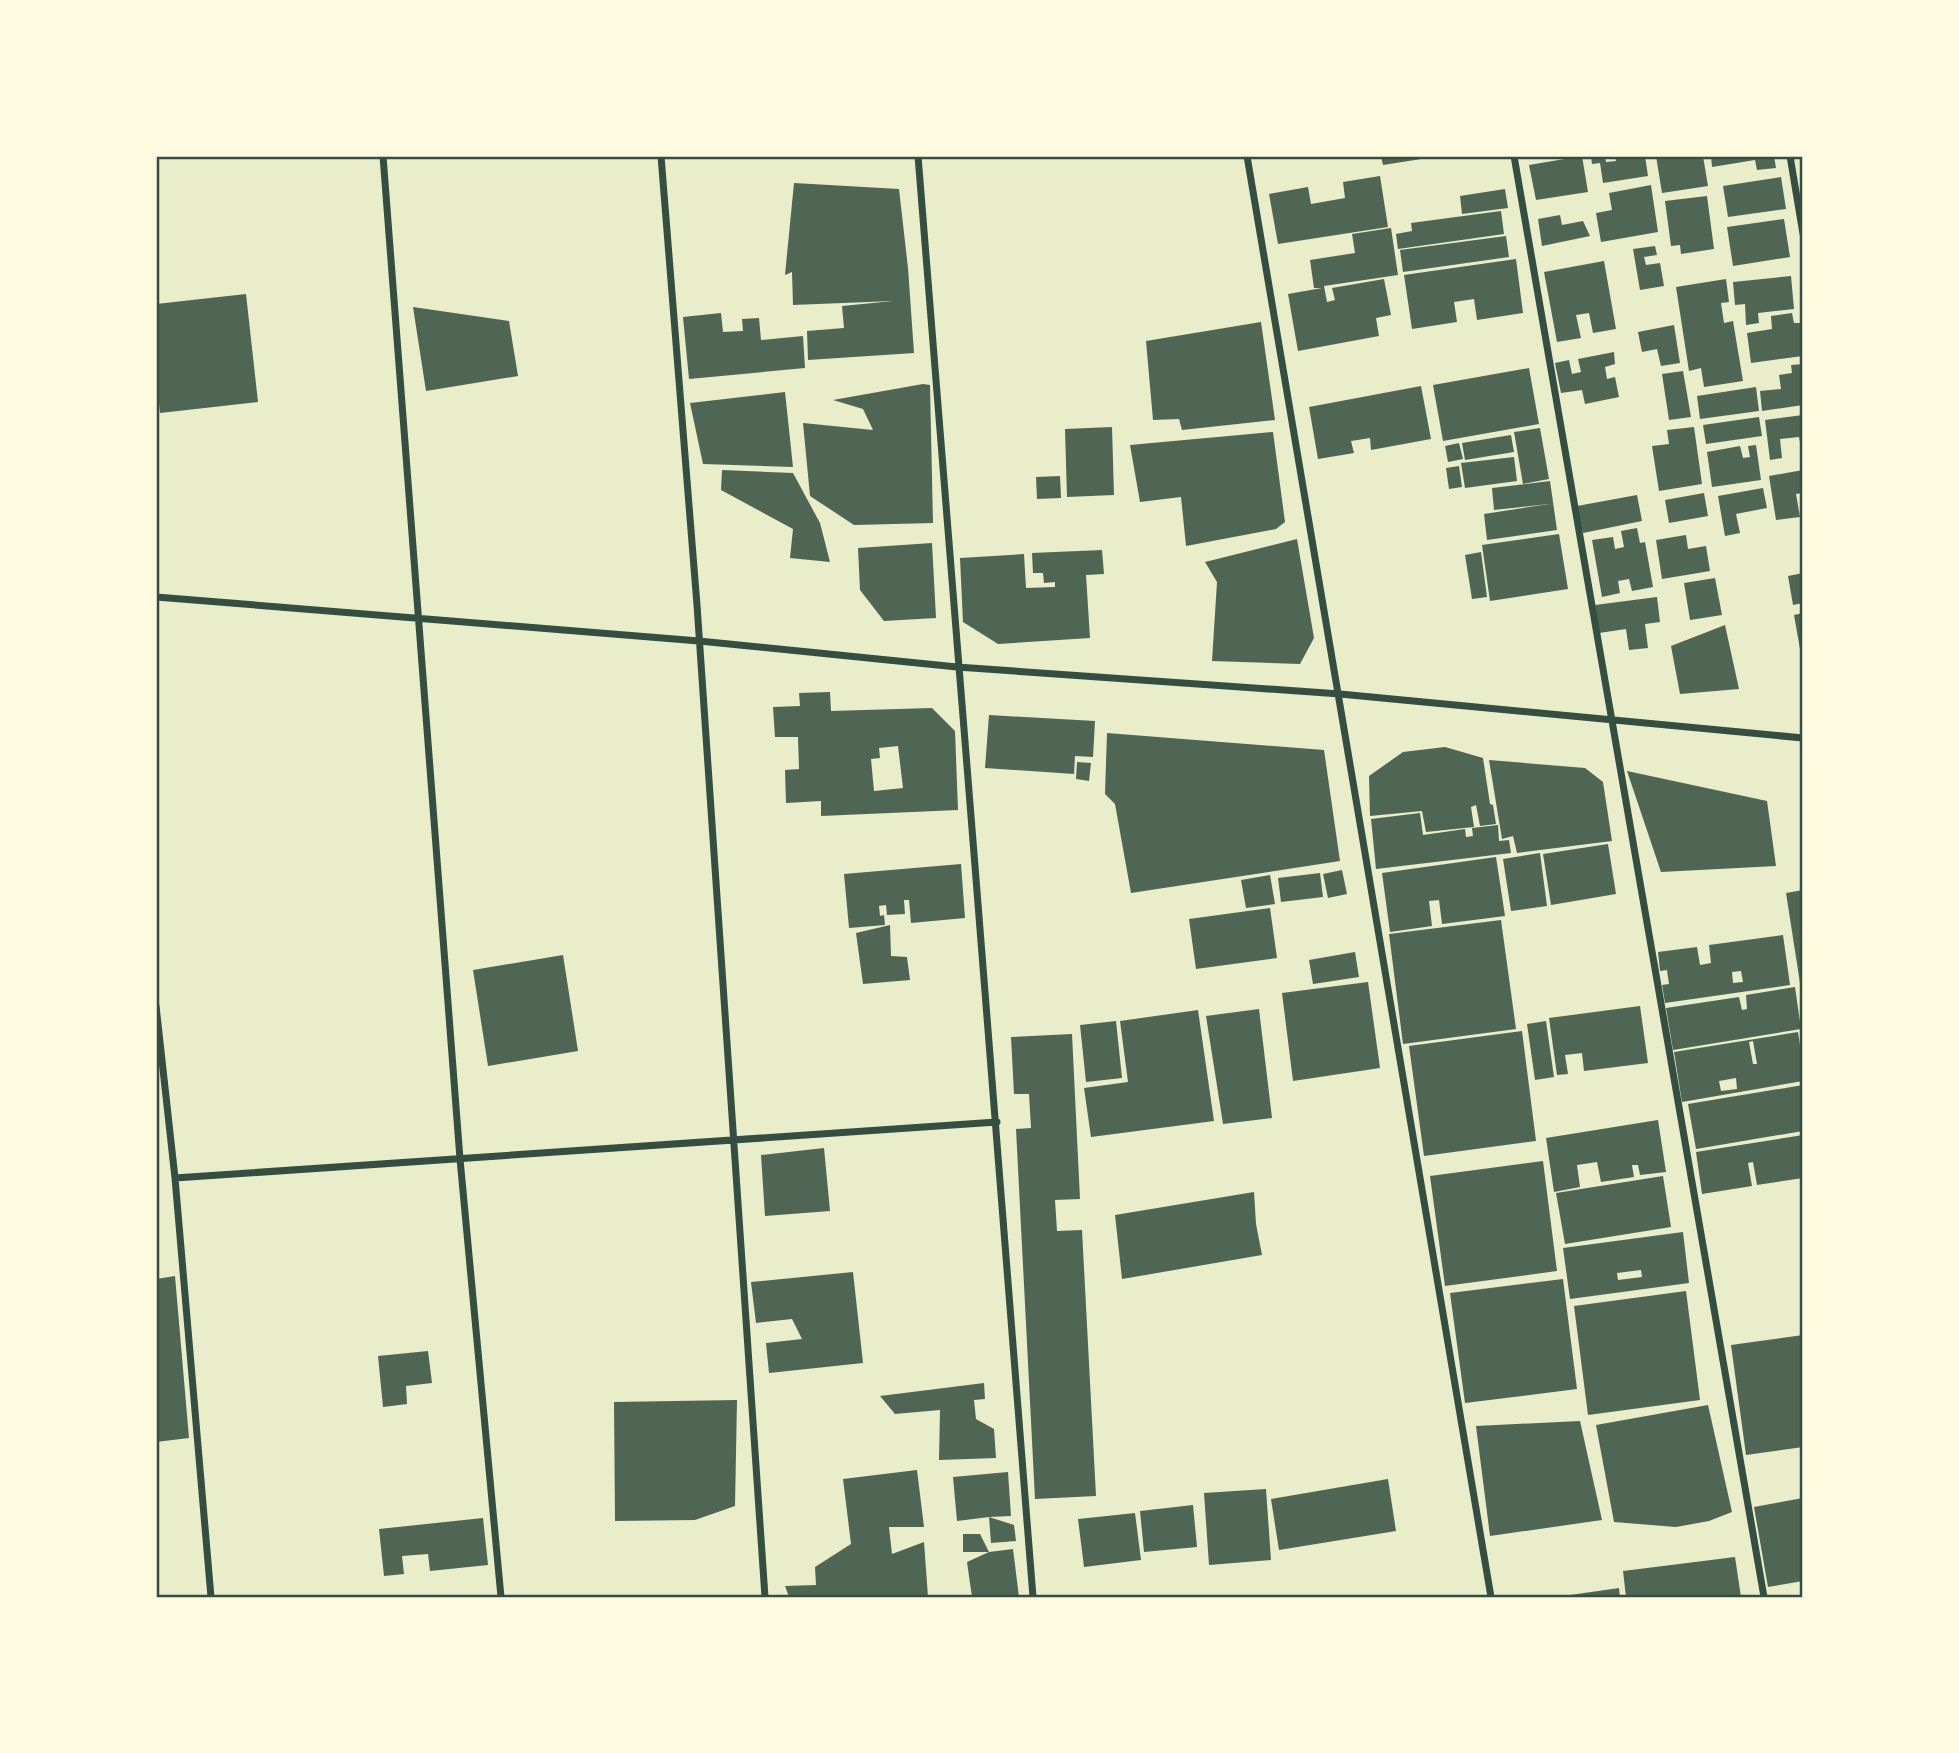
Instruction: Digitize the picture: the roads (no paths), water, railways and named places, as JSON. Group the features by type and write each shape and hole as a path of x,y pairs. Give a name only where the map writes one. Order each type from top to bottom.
{"street":[{"path":"383,156 460,1159 501,1597"},
{"path":"661,156 699,641 765,1597"},
{"path":"918,156 957,667 998,1122 1033,1597"},
{"path":"1247,156 1491,1597"},
{"path":"1514,156 1763,1597"},
{"path":"1790,156 1803,234"},
{"path":"156,597 699,641 957,667 1340,694 1803,738"},
{"path":"156,1006 175,1178 211,1597"},
{"path":"175,1178 998,1122"}]}
